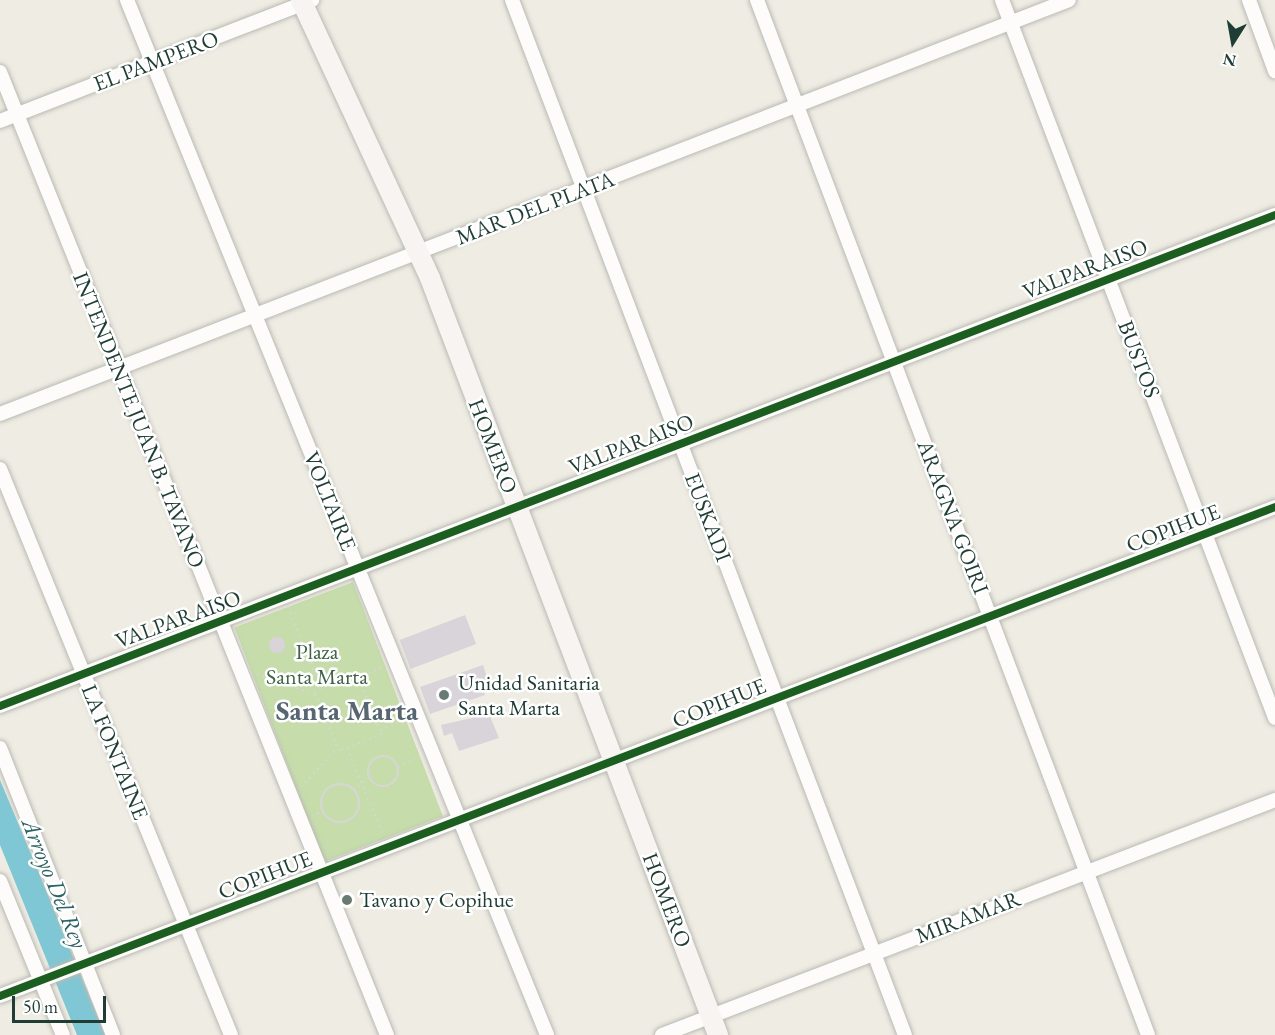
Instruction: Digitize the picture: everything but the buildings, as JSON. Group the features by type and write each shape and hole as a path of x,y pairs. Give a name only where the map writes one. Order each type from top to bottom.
{"main road":[{"name":"HOMERO","path":"305,1 419,251 718,1035"}],"street":[{"name":"VOLTAIRE","path":"127,0 256,314 457,824 547,1035"},
{"name":"EUSKADI","path":"512,0 905,1035"},
{"name":"ARAGNA GOIRI","path":"757,0 1148,1035"},
{"name":"BUSTOS","path":"1002,0 1275,718"},
{"name":"MAR DEL PLATA","path":"0,414 419,251 585,190 1069,0"},
{"path":"1249,0 1275,71"},
{"name":"EL PAMPERO","path":"0,122 305,1"},
{"name":"INTENDENTE JUAN B. TAVANO","path":"0,72 236,666 387,1035"},
{"name":"VALPARAISO","path":"0,706 1275,215"},
{"name":"LA FONTAINE","path":"0,469 231,1035"},
{"name":"COPIHUE","path":"0,996 388,847 457,824 616,764 777,699 1275,507"},
{"path":"0,748 82,964 113,1035"},
{"name":"MIRAMAR","path":"662,1035 1275,800"},
{"path":"0,881 44,979 63,1035"}],"path":[{"path":"285,598 320,688"},
{"path":"310,663 325,658"},
{"path":"358,678 395,663"},
{"path":"236,666 316,695 338,747"},
{"path":"316,695 320,688 357,674 380,730"},
{"path":"338,747 347,748 380,730 415,716"},
{"path":"290,799 338,747"},
{"path":"347,748 388,847"},
{"path":"398,766 430,755"},
{"path":"377,757 390,758 398,766 397,778 388,786 374,785 369,777 369,764 377,757"},
{"path":"354,790 369,777"},
{"path":"334,784 354,790 358,810 348,820 333,821 320,809 322,795 334,784"}],"green space":[{"name":"Plaza Santa Marta","path":"353,582 443,816 324,862 234,628"}],"water":[{"path":"0,780 105,1035 77,1035 0,845"}],"cycle path":[{"path":"0,706 1275,215"},
{"path":"0,996 1275,507"}],"place":[{"name":"Unidad Sanitaria Santa Marta","path":"444,695"},
{"name":"Tavano y Copihue","path":"347,900"}],"district":[{"name":"Santa Marta","path":"347,710"}],"water label":[{"name":"Arroyo Del Rey","path":"55,883"}]}
